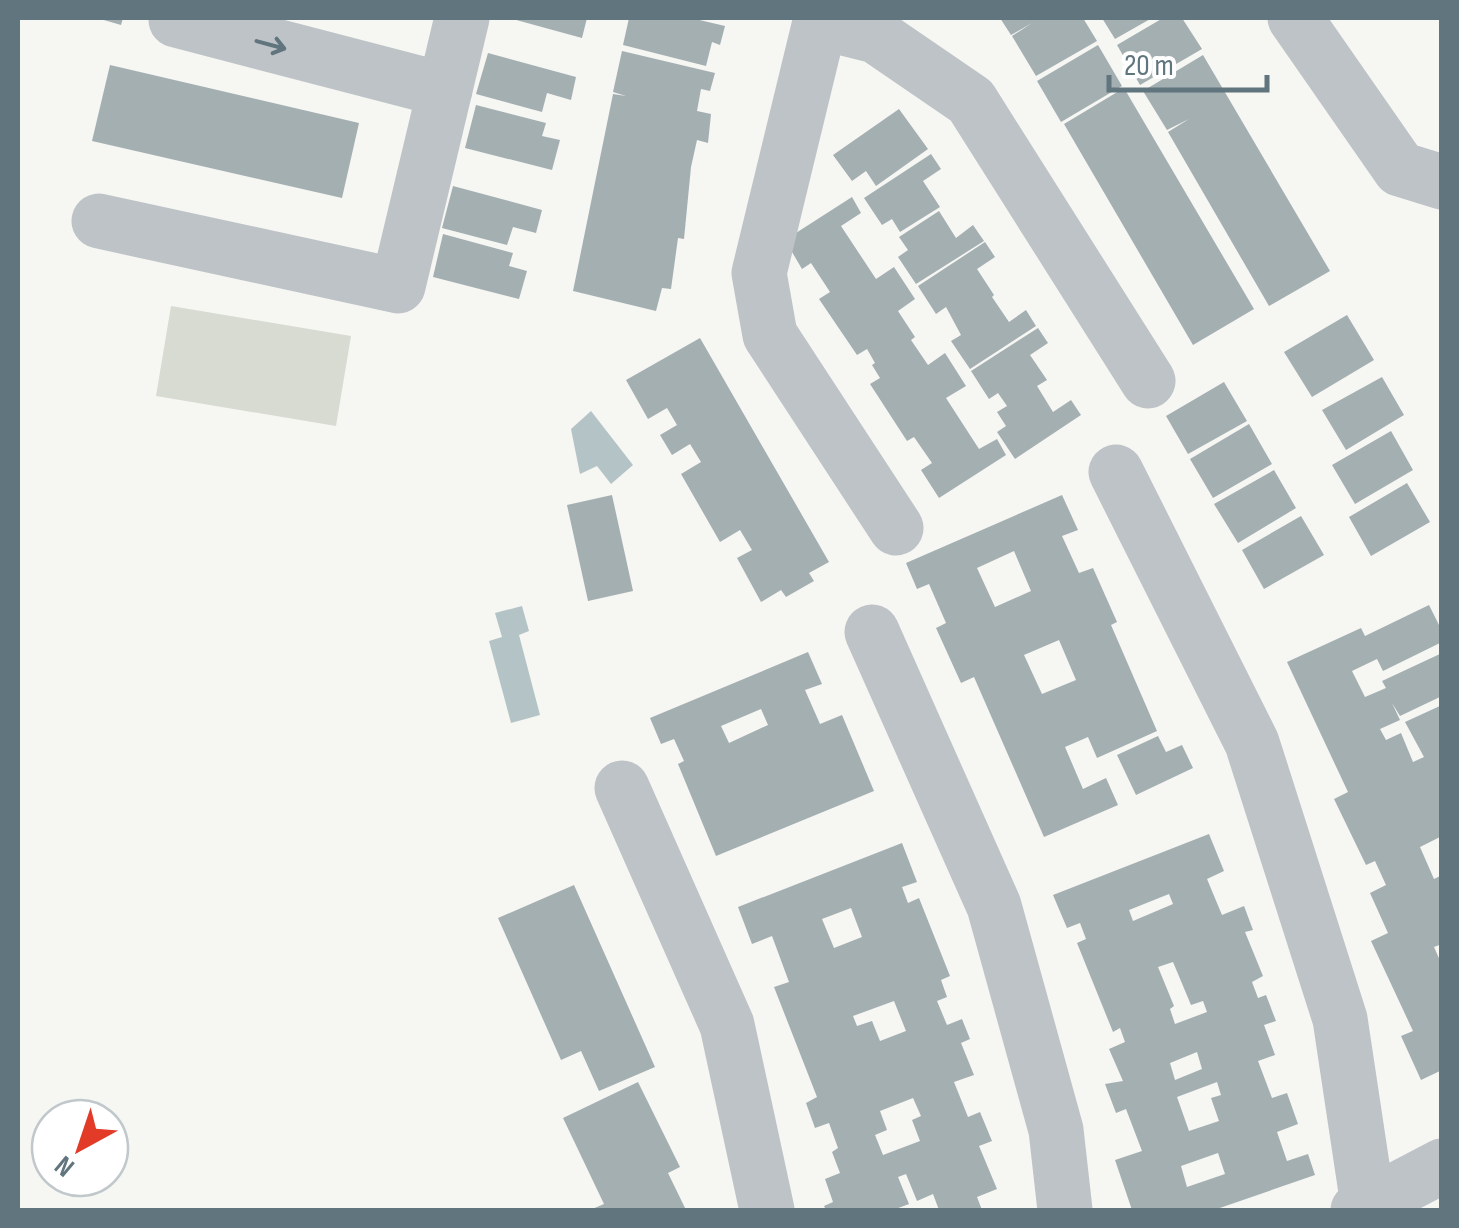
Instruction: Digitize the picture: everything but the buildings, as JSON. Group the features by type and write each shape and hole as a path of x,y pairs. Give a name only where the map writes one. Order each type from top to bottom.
{"lane":[{"path":"177,18 445,90"},
{"path":"98,220 398,286 462,18"},
{"path":"1295,18 1400,170 1442,182"},
{"path":"896,528 770,335 758,273 820,20 876,36 971,101 1148,381"},
{"path":"1116,472 1252,744 1340,1019 1363,1208 1442,1166"},
{"path":"872,632 994,906 1056,1130 1066,1210"},
{"path":"622,788 726,1025 767,1210"}],"shaded area":[{"path":"171,306 351,336 336,426 156,396"},
{"path":"591,411 633,465 611,484 597,466 580,474 571,429"},
{"path":"522,606 529,631 519,635 540,715 511,723 489,641 502,637 495,613"}]}
